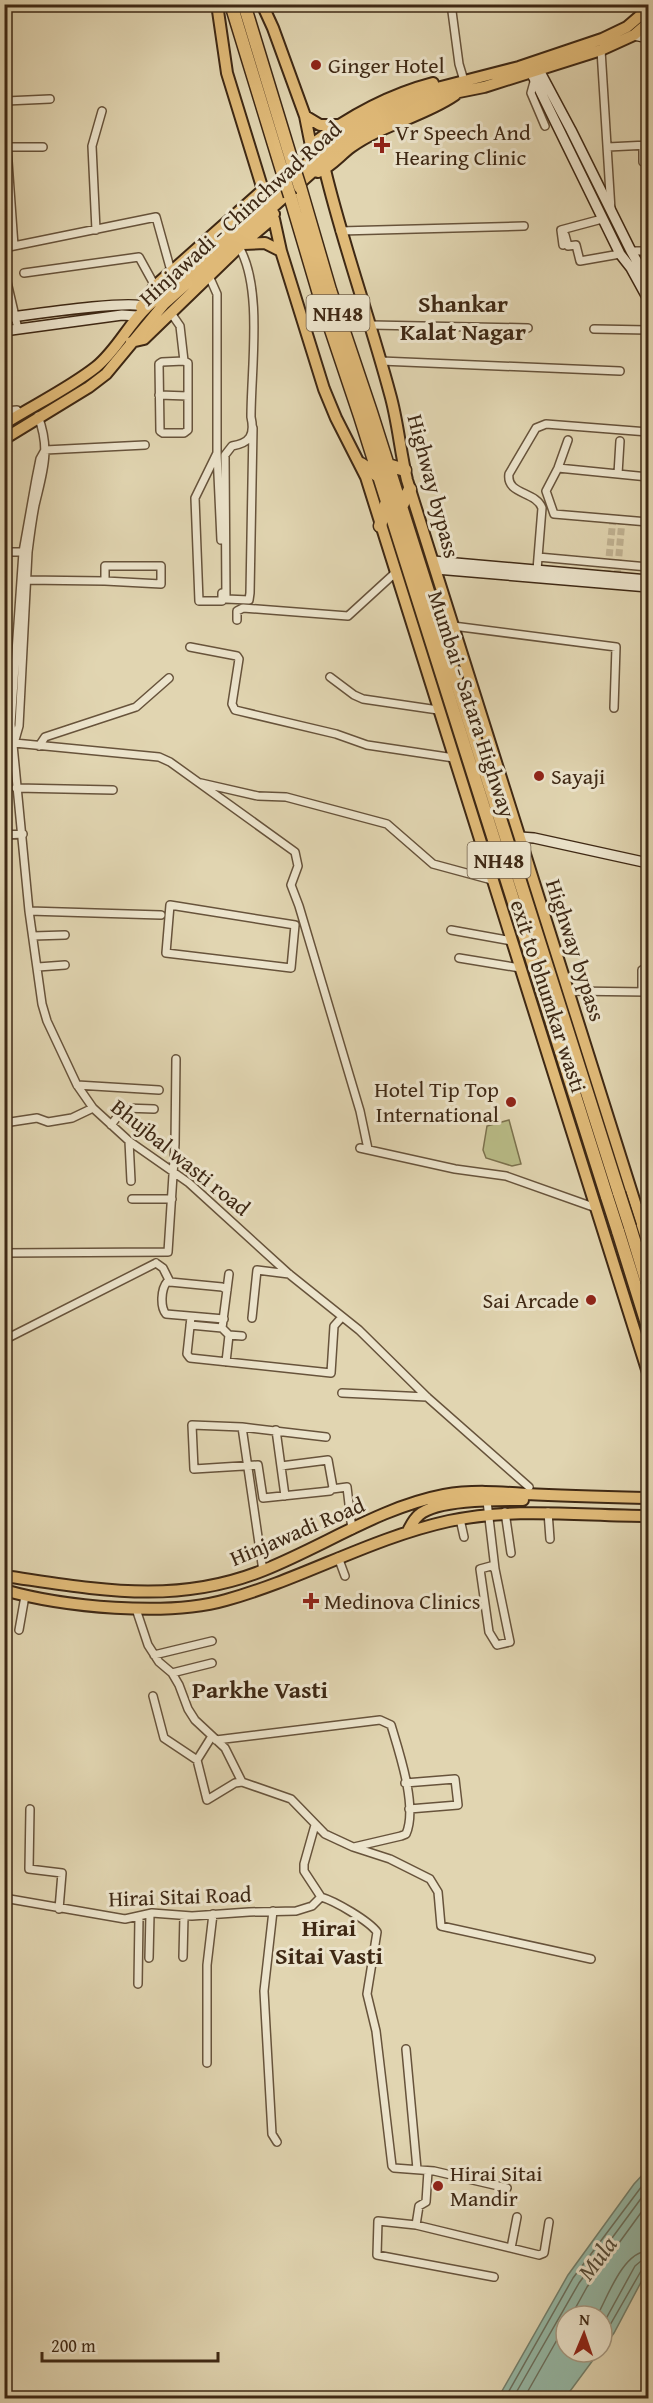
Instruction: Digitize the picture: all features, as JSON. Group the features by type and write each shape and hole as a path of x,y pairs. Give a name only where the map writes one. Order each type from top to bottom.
{"highway":[{"name":"NH48","path":"231,4 283,174 282,195"},
{"name":"Mumbai - Satara Highway","path":"244,4 330,290 388,465 619,1193 624,1229 648,1327"},
{"name":"Mumbai - Satara Highway","path":"282,195 318,294 386,504 619,1193"},
{"path":"360,464 377,475"},
{"path":"388,465 405,470"},
{"path":"401,507 410,489"},
{"path":"380,526 386,504"},
{"name":"Mumbai - Satara Highway","path":"624,1229 648,1286"}],"main road":[{"path":"217,4 227,73 263,190"},
{"path":"262,4 305,116 312,158"},
{"name":"Hinjawadi - Chinchwad Road","path":"534,70 627,27 648,9"},
{"name":"Hinjawadi - Chinchwad Road","path":"127,339 282,195 312,158 339,135 365,118 407,99 534,70 601,50 644,31"},
{"path":"311,145 356,113 404,91 438,82 461,87"},
{"path":"306,176 325,170 368,136 440,105 461,87"},
{"name":"Hinjawadi - Chinchwad Road","path":"145,305 306,176 344,142 364,129 410,107 461,87"},
{"path":"305,116 309,121 320,126 338,124"},
{"name":"Highway bypass","path":"325,170 340,231 371,325 393,406 410,489 568,991 619,1193 636,1204 648,1244"},
{"path":"4,424 96,367 127,339 144,339 241,245 272,219 282,195 263,190"},
{"path":"4,439 106,374 155,286 263,190"},
{"name":"exit to bhumkar wasti","path":"274,219 281,250 324,389 360,464 648,1373"},
{"path":"241,245 265,243 281,250"},
{"path":"82,376 88,387"},
{"path":"596,1208 603,1212 632,1209 636,1204"},
{"name":"Hinjawadi Road","path":"4,1576 114,1591 153,1593 192,1590 263,1571 404,1507 437,1497 473,1492 526,1494"},
{"path":"526,1494 648,1492"},
{"path":"526,1494 648,1498"},
{"path":"526,1494 648,1503"},
{"name":"Hinjawadi Road","path":"4,1590 25,1596 136,1609 216,1603 248,1593 408,1531 418,1515 425,1510 444,1505 526,1494"},
{"path":"408,1531 505,1512 648,1516"},
{"path":"192,1590 194,1605"}],"street":[{"path":"451,4 461,87"},
{"path":"601,50 611,210"},
{"path":"534,70 531,93 545,126"},
{"path":"534,70 611,210 642,274 648,299"},
{"path":"534,70 620,254 642,274"},
{"path":"4,95 6,101 50,99"},
{"path":"96,230 92,146 102,111"},
{"path":"608,147 646,145 643,162"},
{"path":"14,246 7,147 43,147"},
{"path":"4,248 156,217 171,271"},
{"path":"563,245 561,230 602,219"},
{"path":"340,231 524,226"},
{"path":"565,235 568,246 576,245 580,261 620,254"},
{"path":"241,245 253,305 251,417 254,428 250,593 249,600 225,599 225,455 232,446 243,444 248,440 254,428"},
{"path":"631,251 648,251"},
{"path":"24,273 139,257 155,286"},
{"path":"209,276 217,294 217,453 222,601 199,601 195,498 217,453"},
{"path":"7,282 7,294 18,329"},
{"path":"4,318 115,305 145,305"},
{"path":"171,313 180,326 184,361 188,363 187,432 165,434 160,431 160,362 184,361"},
{"path":"4,331 122,315 137,316"},
{"path":"371,325 528,328"},
{"path":"594,329 648,330"},
{"path":"381,362 620,371"},
{"path":"159,395 188,396"},
{"name":"Bhujbal wasti road","path":"34,406 45,436 46,462 24,565 11,724 15,742 16,788 23,834 29,911 44,1012 77,1085 93,1108 129,1141 219,1209 289,1274 359,1330 526,1494"},
{"path":"4,411 16,410 20,415"},
{"path":"537,570 542,508 540,503 511,487 508,481 509,474 536,428 546,424 648,432"},
{"path":"568,440 558,468 546,491 554,514 648,522"},
{"path":"618,474 620,441"},
{"path":"45,450 145,445"},
{"name":"Bhujbal wasti road","path":"15,742 19,726 26,580 22,552 40,459 45,450"},
{"path":"558,468 648,477"},
{"path":"4,552 22,552"},
{"path":"538,557 648,567"},
{"path":"435,565 611,580 648,580"},
{"path":"26,580 160,584 161,566 105,566 105,581"},
{"path":"493,570 537,570 648,587"},
{"path":"237,620 239,608 348,616 395,573"},
{"path":"453,626 616,647 614,708"},
{"path":"189,647 237,656 239,659 232,704 236,710 336,734 367,745 454,758"},
{"path":"330,677 363,699 438,710"},
{"path":"39,746 45,737 136,707 169,678"},
{"path":"4,742 154,755 170,762 295,852 298,866 291,885 292,890 299,906 360,1111 364,1149 455,1169 506,1176 596,1208"},
{"path":"195,782 258,796 286,796 387,824 433,864 492,880"},
{"path":"16,788 113,790"},
{"path":"4,835 23,834"},
{"path":"520,837 534,838 648,863"},
{"path":"170,905 295,925 293,945 291,969 166,953 170,905"},
{"path":"29,911 161,915"},
{"path":"451,930 512,941"},
{"path":"33,936 65,936"},
{"path":"293,945 310,944"},
{"path":"459,958 520,968"},
{"path":"38,967 64,965"},
{"path":"568,991 645,992 642,970 648,967"},
{"path":"4,1253 168,1252 175,1144 176,1059"},
{"path":"77,1085 159,1090"},
{"path":"4,1123 37,1118 48,1122 72,1118 93,1108"},
{"path":"111,1125 124,1108 154,1109"},
{"path":"129,1141 131,1181"},
{"path":"132,1199 172,1199"},
{"path":"636,1204 648,1215"},
{"path":"155,1252 156,1263"},
{"path":"156,1263 164,1268 170,1282"},
{"path":"4,1341 156,1263"},
{"path":"252,1318 257,1270 289,1274"},
{"path":"222,1328 229,1274"},
{"path":"227,1290 222,1287 170,1282 164,1286 163,1312 222,1328 229,1335 242,1336"},
{"path":"191,1321 187,1354 190,1358 331,1373 334,1326 342,1317"},
{"path":"191,1321 224,1319"},
{"path":"226,1362 229,1335"},
{"path":"342,1393 427,1397"},
{"path":"326,1437 276,1430 192,1425 192,1467 197,1470 258,1465 263,1498 347,1487 352,1530"},
{"path":"242,1427 263,1571"},
{"path":"276,1430 285,1496"},
{"path":"281,1466 327,1460 332,1488"},
{"path":"487,1501 495,1569 510,1642 497,1645 489,1632 480,1569 491,1566 495,1569"},
{"path":"505,1512 511,1554"},
{"path":"548,1512 550,1539"},
{"path":"460,1519 464,1537"},
{"path":"338,1557 345,1576"},
{"path":"19,1630 25,1596"},
{"path":"136,1609 148,1646 179,1685 195,1720 225,1748 242,1782"},
{"path":"154,1655 212,1641"},
{"path":"171,1673 213,1663"},
{"path":"153,1696 164,1738 197,1760 207,1800 235,1783 242,1782 291,1799 325,1834 353,1847 390,1858 434,1883 438,1892 441,1926 591,1959"},
{"path":"197,1760 214,1738 380,1720 391,1725 405,1783 409,1809 408,1829 406,1834 353,1847"},
{"path":"405,1783 455,1779 458,1805 409,1809"},
{"path":"30,1809 29,1869 62,1873 59,1909"},
{"path":"315,1825 304,1871 320,1899 330,1900 370,1924 377,1932 367,1994 376,2031 390,2163 394,2168 417,2169 507,2188"},
{"name":"Hirai Sitai Road","path":"4,1898 125,1919 150,1914 184,1916 296,1911 312,1906 320,1899"},
{"path":"273,1911 264,1991 272,2134 277,2142"},
{"path":"149,1958 150,1914"},
{"path":"207,2063 207,1965 213,1914"},
{"path":"183,1957 184,1916"},
{"path":"138,1984 139,1917"},
{"path":"406,2049 417,2169"},
{"path":"416,2224 419,2206 426,2202 428,2171"},
{"path":"511,2248 517,2217"},
{"path":"494,2277 377,2254 378,2221 416,2224 542,2255 549,2222"}],"green space":[{"path":"509,1120 521,1164 512,1166 486,1158 483,1150 487,1126"}],"water":[{"name":"Mula","path":"648,2169 648,2269 614,2333 614,2304 554,2304 554,2364 590,2364 565,2398 498,2398 568,2275 634,2184"}],"tunnel":[{"path":"607,577 613,519"},
{"path":"617,577 622,520"}],"place":[{"name":"Ginger Hotel","path":"316,65"},
{"name":"Vr Speech And Hearing Clinic","path":"382,145"},
{"name":"Sayaji","path":"539,776"},
{"name":"Hotel Tip Top International","path":"511,1102"},
{"name":"Sai Arcade","path":"591,1300"},
{"name":"Medinova Clinics","path":"311,1601"},
{"name":"Hirai Sitai Mandir","path":"438,2186"}],"district":[{"name":"Shankar Kalat Nagar","path":"463,317"},
{"name":"Parkhe Vasti","path":"260,1689"},
{"name":"Hirai Sitai Vasti","path":"329,1941"}]}
